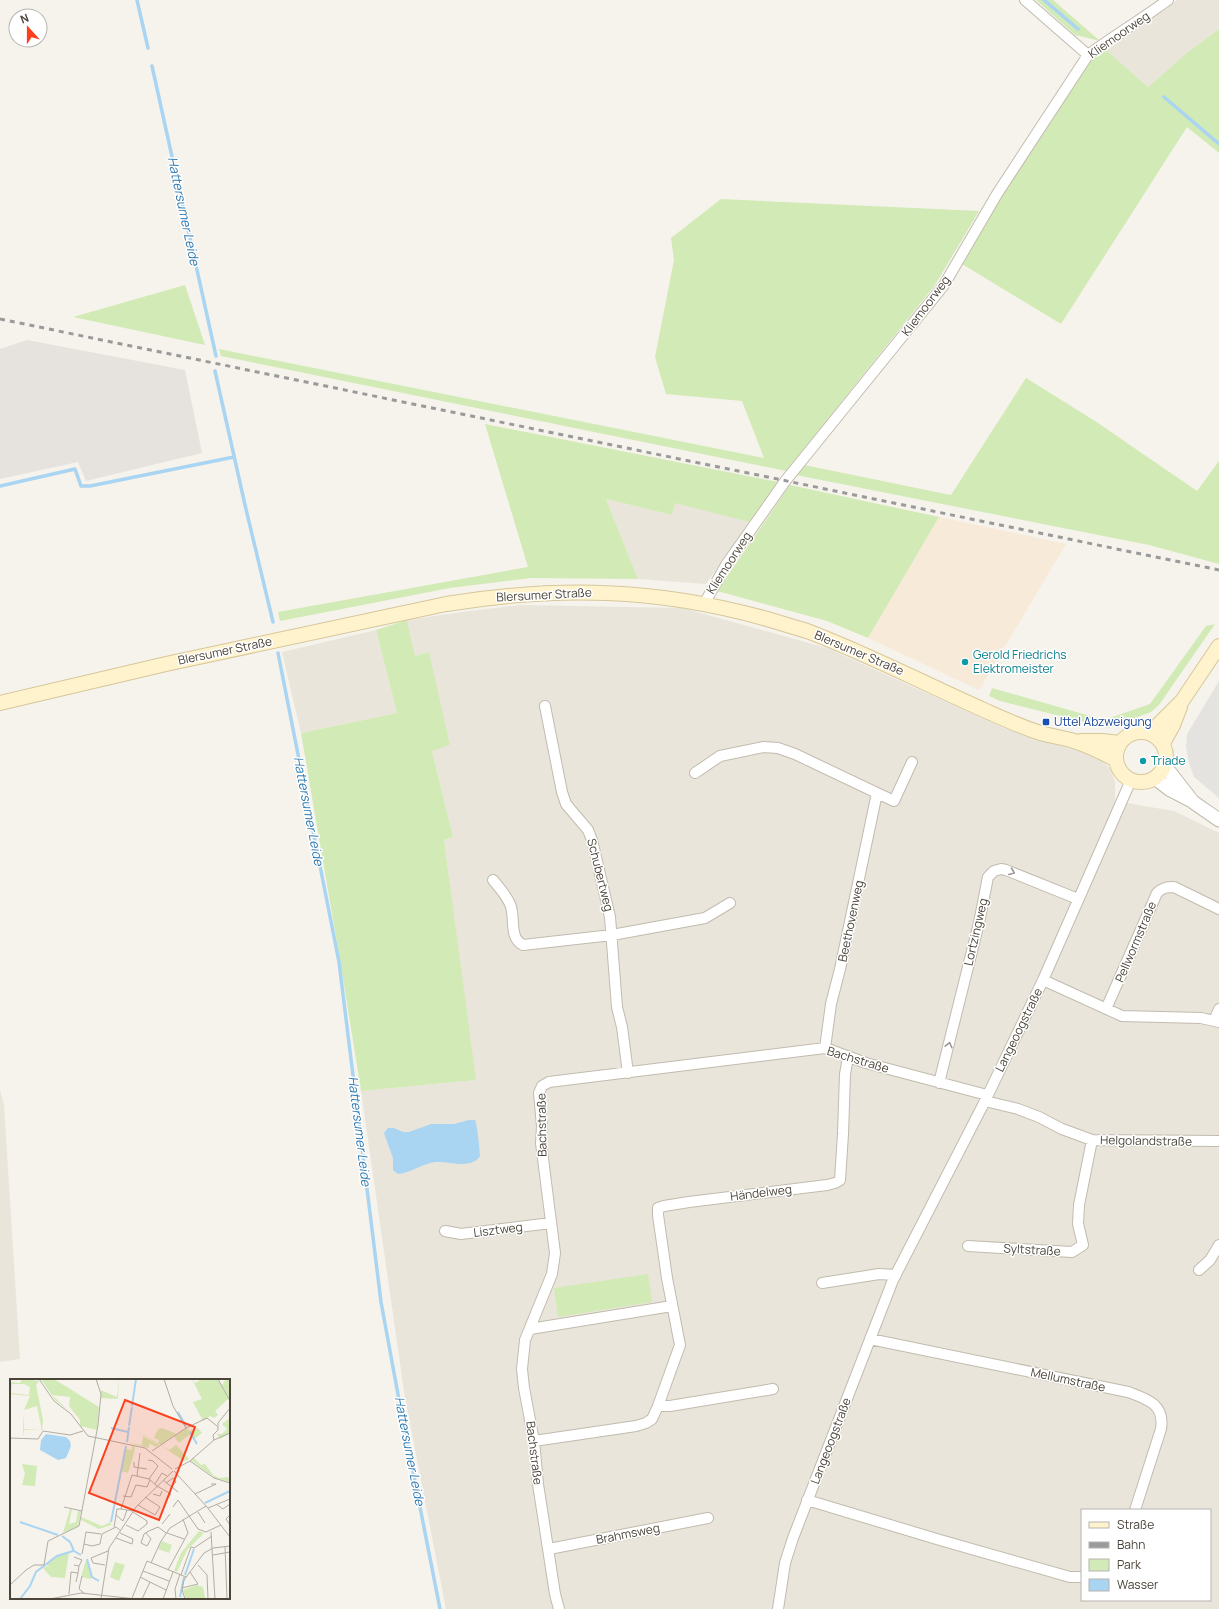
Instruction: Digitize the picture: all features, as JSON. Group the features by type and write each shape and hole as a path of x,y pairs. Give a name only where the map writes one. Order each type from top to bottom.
{"main road":[{"name":"Blersumer Straße","path":"0,703 166,664 446,604 542,593 586,592 637,594 672,598 748,614 805,631 860,652 1012,722 1044,734 1072,740 1120,743"},
{"path":"1150,733 1182,701 1219,646"},
{"path":"1162,743 1173,725 1182,701"},
{"path":"1141,731 1150,733 1157,737 1162,743 1166,750 1167,758 1165,766 1161,773 1147,782 1131,780 1118,768 1116,750 1126,737 1133,733 1141,731"},
{"name":"Blersumer Straße","path":"1072,740 1116,760"}],"street":[{"path":"1025,0 1088,55"},
{"name":"Kliemoorweg","path":"704,604 726,565 786,480 944,286 997,194 1088,55 1168,0"},
{"name":"Schubertweg","path":"545,706 562,792 566,804 588,830 592,840 610,917 617,1007 622,1027 628,1073"},
{"path":"695,773 720,756 764,747 778,748 795,754 894,801 912,762"},
{"path":"1165,766 1193,802"},
{"path":"1154,778 1219,820"},
{"name":"Langeoogstraße","path":"778,1609 785,1563 793,1538 896,1275 986,1098 1043,980 1131,780"},
{"name":"Beethovenweg","path":"825,1048 831,1004 840,969 877,793"},
{"name":"Lortzingweg","path":"939,1083 979,923 988,877 994,871 1001,869 1006,870 1078,899"},
{"path":"493,880 510,905 515,936 518,942 523,945 612,935 705,918 730,903"},
{"name":"Pellwormstraße","path":"1106,1010 1157,894 1161,890 1166,887 1174,887 1219,909"},
{"path":"1043,980 1122,1016 1201,1018 1217,1021 1219,1009"},
{"name":"Bachstraße","path":"559,1609 555,1594 538,1484 534,1441 522,1369 526,1340 552,1274 555,1253 541,1142 542,1126 539,1093 542,1086 549,1082 825,1048 848,1057 986,1098"},
{"name":"Händelweg","path":"534,1441 646,1423 652,1419 680,1345 672,1306 658,1208 689,1202 781,1190 827,1186 840,1180 843,1134 844,1074 848,1057"},
{"name":"Helgolandstraße","path":"986,1098 1039,1117 1062,1129 1092,1140 1219,1141"},
{"name":"Syltstraße","path":"968,1246 1072,1252 1083,1245 1078,1224 1079,1205 1092,1140"},
{"name":"Lisztweg","path":"445,1231 461,1234 551,1223"},
{"path":"1199,1270 1210,1260 1219,1245"},
{"path":"822,1283 879,1274 896,1275"},
{"path":"530,1329 672,1306"},
{"name":"Mellumstraße","path":"870,1339 1128,1392 1147,1399 1158,1409 1162,1422 1135,1509"},
{"path":"658,1406 670,1406 772,1389"},
{"path":"807,1500 1070,1577 1081,1577"},
{"name":"Brahmsweg","path":"549,1549 708,1518"}],"shaded area":[{"path":"1177,0 1219,0 1219,29 1188,52 1148,87 1105,49"},
{"path":"27,340 185,370 202,453 86,481 78,462 0,479 0,349"},
{"path":"606,499 672,515 675,502 749,522 706,584 638,579"},
{"path":"939,517 1066,544 979,690 868,638"},
{"path":"520,605 682,608 827,648 1006,729 1101,758 1110,769 1115,782 1115,801 1174,811 1219,833 1219,1609 446,1609 405,1398 361,1091 475,1080 444,840 453,837 432,750 450,745 428,652 415,656 407,620"},
{"path":"376,630 397,713 301,733 282,652"},
{"path":"1219,681 1219,798 1194,777 1189,763 1186,747 1187,734"},
{"path":"0,1090 4,1105 20,1359 0,1362"}],"green space":[{"path":"1036,0 1053,0 1100,41 1075,35"},
{"path":"1219,29 1219,153 1187,127 1061,324 962,264 1001,198 1091,61 1105,49 1148,87 1188,52"},
{"path":"721,199 979,211 935,285 786,471 221,356 219,349 764,458 742,401 666,394 655,357 674,260 671,238"},
{"path":"185,285 205,345 73,317"},
{"path":"1026,378 1095,421 1197,491 1219,461 1219,564 1149,545 796,475 804,465 951,495"},
{"path":"485,424 778,482 749,522 675,503 672,515 606,499 638,579 531,578 450,588 280,621 278,612 528,567"},
{"path":"790,485 939,517 868,638 827,621 717,591"},
{"path":"407,620 415,656 429,652 450,745 432,751 453,837 444,840 476,1080 361,1091 301,733 397,713 376,630"},
{"path":"1215,624 1159,705 1151,712 1108,728 1000,701 989,696 992,688 1104,720 1150,704 1206,626"},
{"path":"648,1274 652,1302 558,1317 554,1288"}],"water":[{"path":"475,1120 477,1126 480,1156 476,1160 466,1164 436,1162 398,1174 393,1170 393,1158 384,1133 388,1128 409,1132 431,1124 454,1124"}],"waterway":[{"name":"Hattersumer Leide","path":"137,0 148,48"},
{"path":"1044,0 1078,29"},
{"name":"Hattersumer Leide","path":"152,66 216,356"},
{"path":"1164,97 1219,144"},
{"name":"Hattersumer Leide","path":"215,371 273,622"},
{"path":"0,486 75,469 81,486 90,486 234,457"},
{"name":"Hattersumer Leide","path":"278,653 339,962 381,1302 440,1609"}],"railway":[{"path":"0,319 1219,570"}],"place":[{"name":"Gerold Friedrichs Elektromeister","path":"965,662"},
{"name":"Uttel Abzweigung","path":"1046,722"},
{"name":"Triade","path":"1143,761"}]}
